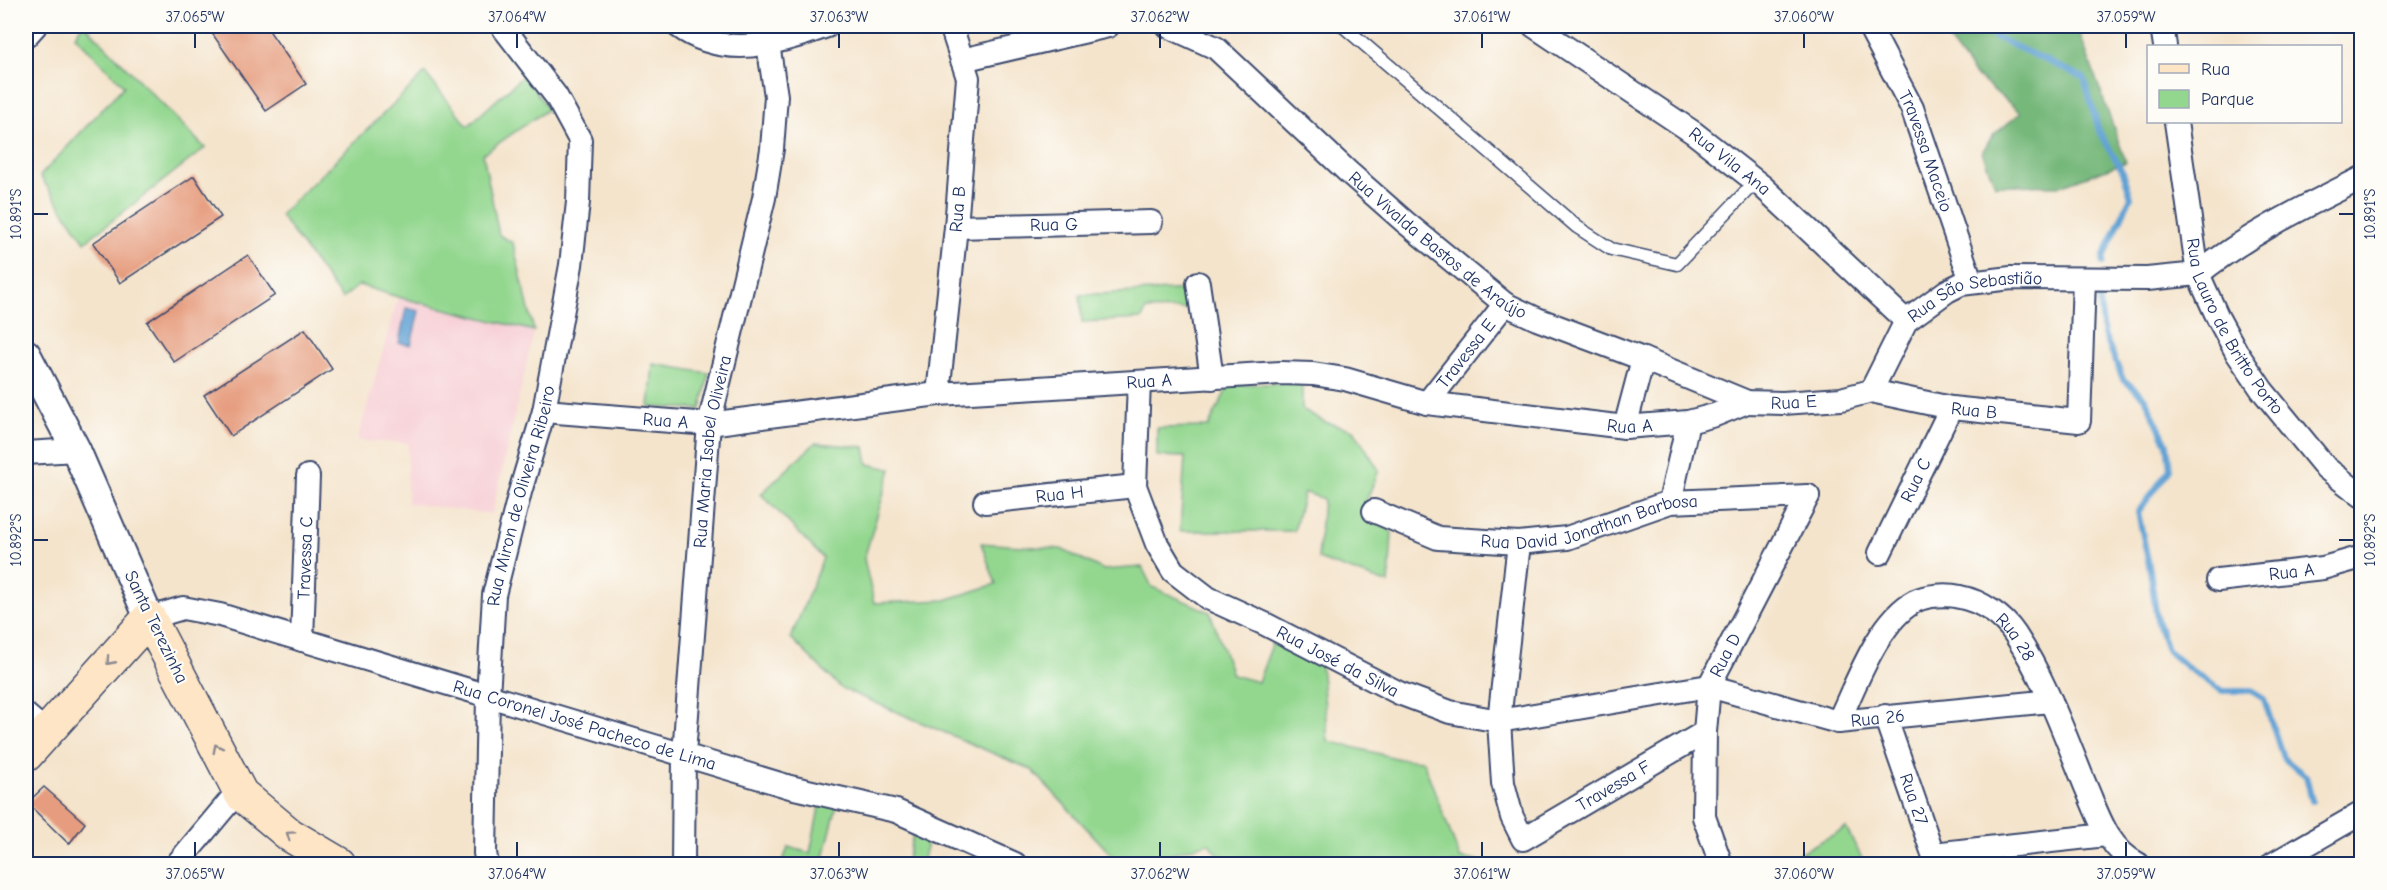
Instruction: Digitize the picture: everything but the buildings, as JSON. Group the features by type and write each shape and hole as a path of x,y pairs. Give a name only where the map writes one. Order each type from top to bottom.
{"main road":[{"path":"32,734 149,618"},
{"name":"Santa Terezinha","path":"149,618 242,795"},
{"path":"242,795 290,835 339,864"}],"street":[{"path":"26,36 35,26"},
{"name":"Rua Miron de Oliveira Ribeiro","path":"483,861 494,595 520,492 544,411 571,265 578,202 580,140 556,96 502,26"},
{"path":"678,26 699,39 737,47 768,44 827,26"},
{"name":"Rua B","path":"938,394 956,227 968,78 951,26"},
{"path":"962,60 1108,26"},
{"name":"Rua Vivalda Bastos de Araújo","path":"1168,26 1216,48 1355,178 1505,304 1537,320 1643,359 1747,402"},
{"name":"Rua Vila Ana","path":"1534,26 1694,133 1756,181 1906,321"},
{"name":"Travessa Maceio","path":"1869,26 1912,108 1971,281"},
{"path":"2162,26 2165,45"},
{"name":"Rua Maria Isabel Oliveira","path":"683,864 684,754 709,424 764,198 772,149 776,96 768,44"},
{"name":"Rua Lauro de Britto Porto","path":"2176,123 2198,274 2237,353 2262,390 2326,468 2361,496"},
{"path":"2198,274 2235,245 2267,226 2361,178"},
{"name":"Rua G","path":"956,227 1151,222"},
{"name":"Rua São Sebastião","path":"1871,391 1906,321 1947,291 1971,281 2011,278 2146,279 2198,274"},
{"name":"Rua B","path":"1871,391 1951,408 2079,421 2084,279"},
{"path":"1198,283 1212,378"},
{"name":"Travessa E","path":"1427,403 1505,304"},
{"name":"Santa Terezinha","path":"26,354 76,450 149,618"},
{"path":"1625,427 1643,359"},
{"name":"Rua A","path":"544,411 709,424 938,394 1281,374 1313,374 1345,379 1427,403 1625,427 1688,422 1715,415 1747,402"},
{"name":"Rua José da Silva","path":"1139,382 1135,486 1163,556 1173,570 1208,598 1426,704 1468,717 1499,721 1709,686"},
{"name":"Rua E","path":"1747,402 1783,403 1841,399 1871,391"},
{"name":"Rua C","path":"1880,553 1951,408"},
{"path":"1670,502 1688,422"},
{"path":"26,453 76,450"},
{"name":"Travessa C","path":"302,640 308,476"},
{"name":"Rua H","path":"985,502 1135,486"},
{"name":"Rua David Jonathan Barbosa","path":"1374,511 1438,538 1519,543 1567,538 1670,502 1808,496"},
{"name":"Rua D","path":"1721,864 1704,817 1705,732 1709,686 1808,496"},
{"path":"1499,721 1519,543"},
{"name":"Rua A","path":"2218,580 2323,568 2361,557"},
{"name":"Rua 28","path":"1838,722 1874,648 1900,612 1917,600 1950,595 1981,603 2000,617 2014,633 2051,701 2106,835 2127,859 2138,864"},
{"name":"Rua Coronel José Pacheco de Lima","path":"149,618 174,609 194,609 790,787 896,810 1007,863"},
{"name":"Rua 26","path":"1709,686 1838,722 2051,701"},
{"name":"Rua 27","path":"1885,716 1934,854 2106,835"},
{"name":"Travessa F","path":"1499,721 1503,783 1512,817 1523,839 1705,732"},
{"path":"177,864 242,795"},
{"path":"193,864 242,795"},
{"path":"2273,864 2361,813"}],"lane":[{"path":"1343,26 1577,227 1611,249 1677,264 1756,181"}],"shaded area":[{"path":"398,297 534,331 492,514 407,503 408,443 357,441"}],"green space":[{"path":"81,26 86,26 205,148 85,242 40,176 124,86 75,36"},
{"path":"1938,26 2077,26 2126,162 2060,186 1995,185 1982,152 1993,135 2021,113 1974,74"},
{"path":"425,73 468,126 524,75 548,109 483,154 499,235 513,243 534,331 359,285 342,299 280,215"},
{"path":"1190,289 1193,309 1146,310 1142,319 1082,322 1080,295"},
{"path":"653,364 709,373 701,409 649,407"},
{"path":"1302,383 1302,409 1325,422 1354,430 1379,470 1362,511 1392,532 1389,584 1318,559 1323,499 1304,492 1294,531 1180,531 1185,457 1157,456 1157,428 1208,427 1229,385"},
{"path":"815,443 865,447 868,464 891,469 864,559 874,603 945,600 996,584 981,543 1061,549 1104,570 1142,567 1152,587 1210,612 1232,675 1258,682 1273,642 1321,664 1328,741 1400,759 1423,761 1460,858 1492,864 1226,864 1209,843 1131,864 1120,864 1032,770 841,688 791,638 823,558 761,494"},
{"path":"820,803 837,805 824,857 846,864 782,864 788,847 810,853"},
{"path":"915,826 929,834 922,864 906,864"},
{"path":"1846,828 1865,864 1800,864 1795,855"}],"water":[{"path":"406,308 419,311 411,345 399,343"}],"waterway":[{"path":"1988,26 1995,37 2084,78 2099,131 2123,172 2131,197 2104,255 2103,263"},
{"path":"2099,295 2104,334 2123,379 2145,398 2167,444 2170,469 2138,512 2157,620 2167,650 2188,668 2222,691 2251,691 2264,699 2283,758 2306,776 2312,801"}]}
